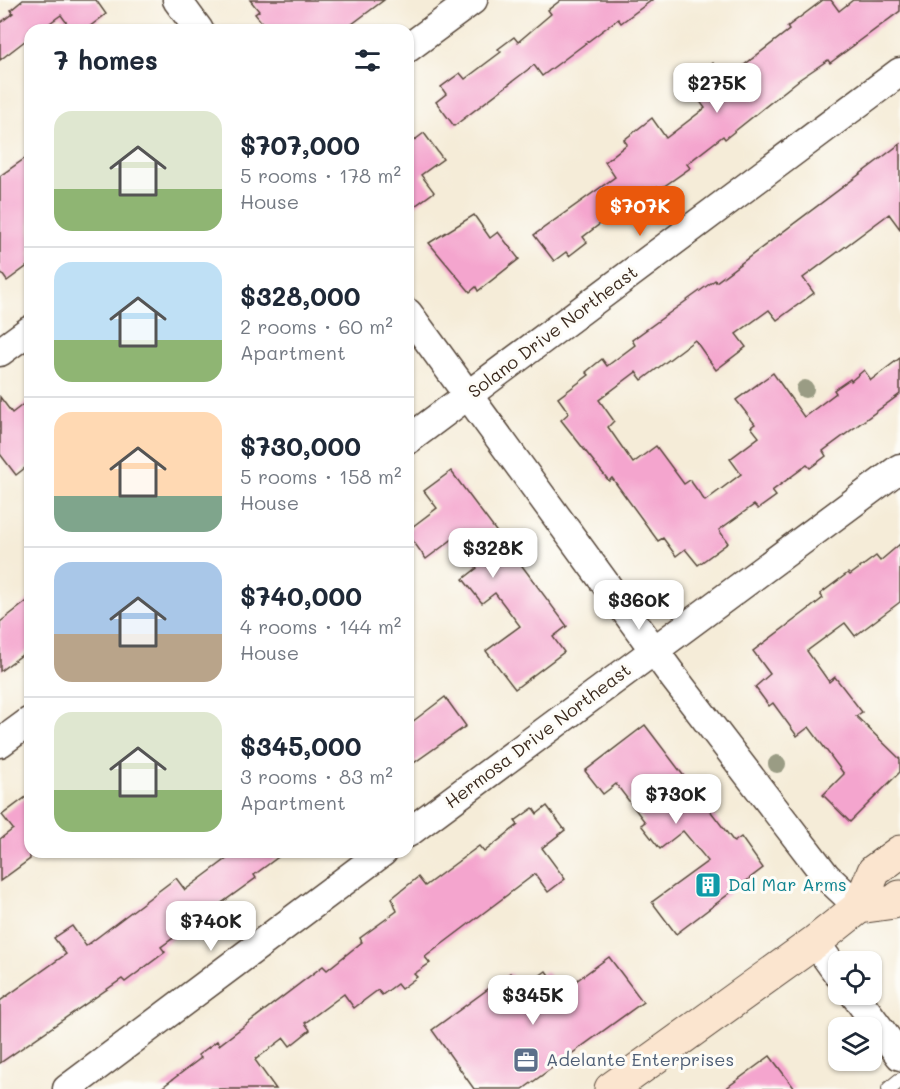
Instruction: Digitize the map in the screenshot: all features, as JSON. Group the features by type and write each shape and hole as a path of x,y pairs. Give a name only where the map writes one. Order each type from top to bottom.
{"main road":[{"path":"859,908 874,871 900,852"},
{"path":"611,1089 859,908 894,902 900,897"}],"street":[{"path":"177,0 195,24"},
{"path":"414,44 473,0"},
{"name":"Solano Drive Northeast","path":"414,436 900,72"},
{"path":"414,321 653,650 826,876 859,908"},
{"path":"0,352 24,334"},
{"name":"Hermosa Drive Northeast","path":"414,829 900,468"},
{"path":"0,743 24,725"},
{"path":"67,1089 375,858"},
{"path":"815,942 828,960"},
{"path":"862,1005 900,1056"}],"lane":[{"path":"889,1089 900,1080"}],"building":[{"path":"23,0 96,0 106,14 93,24 68,24 61,15 48,24 24,24 24,42 0,60 0,23 13,13 11,10"},
{"path":"250,0 384,0 352,24 263,24 255,14 259,11"},
{"path":"561,0 652,0 621,23 618,19 542,76 534,65 454,126 436,102 446,94 441,87 460,73 465,79 501,52 498,49 514,37 518,42 551,14 548,10"},
{"path":"823,0 831,0 839,11 853,0 900,0 900,11 830,63 828,60 800,79 725,139 723,136 687,164 690,168 660,189 658,187 620,216 617,211 583,237 587,242 569,256 566,252 554,261 534,235 615,177 605,162 627,144 624,140 652,118 666,138 705,108 687,84 713,63 725,80 789,30 787,27"},
{"path":"424,133 443,159 421,175 434,192 414,207 414,140"},
{"path":"900,144 900,229 889,214 803,278 814,293 777,320 769,310 736,334 746,347 716,370 695,340 642,380 636,372 599,400 614,421 608,427 633,463 656,446 684,484 690,480 705,501 741,474 730,459 759,437 751,427 755,424 736,400 773,373 804,417 836,393 834,390 850,379 851,381 864,370 871,380 900,358 900,394 823,451 826,456 810,468 807,465 772,491 776,496 758,509 754,505 719,530 728,543 698,565 685,549 676,556 663,538 658,541 612,478 609,481 561,420 569,413 558,398 589,375 586,372 602,359 607,366 635,345 632,340 715,280 716,282"},
{"path":"24,159 24,268 7,281 0,271 0,176"},
{"path":"474,215 490,238 498,232 519,259 478,291 476,287 470,292 429,243"},
{"path":"0,397 12,413 24,404 24,469 16,475 0,454"},
{"path":"451,471 567,626 553,637 564,652 515,689 486,651 520,626 495,593 482,603 463,579 477,568 454,538 426,559 414,542 414,525 437,508 424,491"},
{"path":"900,544 900,602 855,636 845,623 807,651 829,682 835,677 862,712 856,716 900,759 900,772 850,822 823,795 844,774 809,727 797,736 773,703 769,706 755,687 770,674 753,651 823,598 820,594 848,573 850,575 876,556 880,561"},
{"path":"24,604 24,653 0,671 0,622"},
{"path":"445,697 466,726 414,763 414,720"},
{"path":"645,725 734,842 741,837 763,868 676,934 652,902 708,861 683,831 660,849 641,825 645,822 616,784 603,794 585,771"},
{"path":"24,798 24,858 30,859 0,881 0,839 13,829 2,815"},
{"path":"547,806 565,830 542,848 565,879 548,892 535,874 425,957 430,963 414,974 417,977 401,989 397,984 382,995 378,990 354,1008 344,994 305,1023 310,1030 290,1046 284,1038 255,1060 276,1089 160,1089 201,1058 198,1055 217,1041 219,1045 323,966 327,970 362,942 360,938 397,911 392,898 418,877 425,886 479,846 484,852 518,825 515,821 533,808 537,814"},
{"path":"228,858 277,858 254,875 256,878 161,947 165,952 125,982 122,979 0,1063 0,1001 66,954 54,938 72,926 86,946 176,878 185,890"},
{"path":"609,957 643,1002 523,1089 474,1089 432,1030 510,973 521,989 546,971 561,992"},
{"path":"770,1056 795,1089 725,1089"}],"place":[{"name":"Dal Mar Arms","path":"708,885"},
{"name":"Adelante Enterprises","path":"526,1060"}]}
